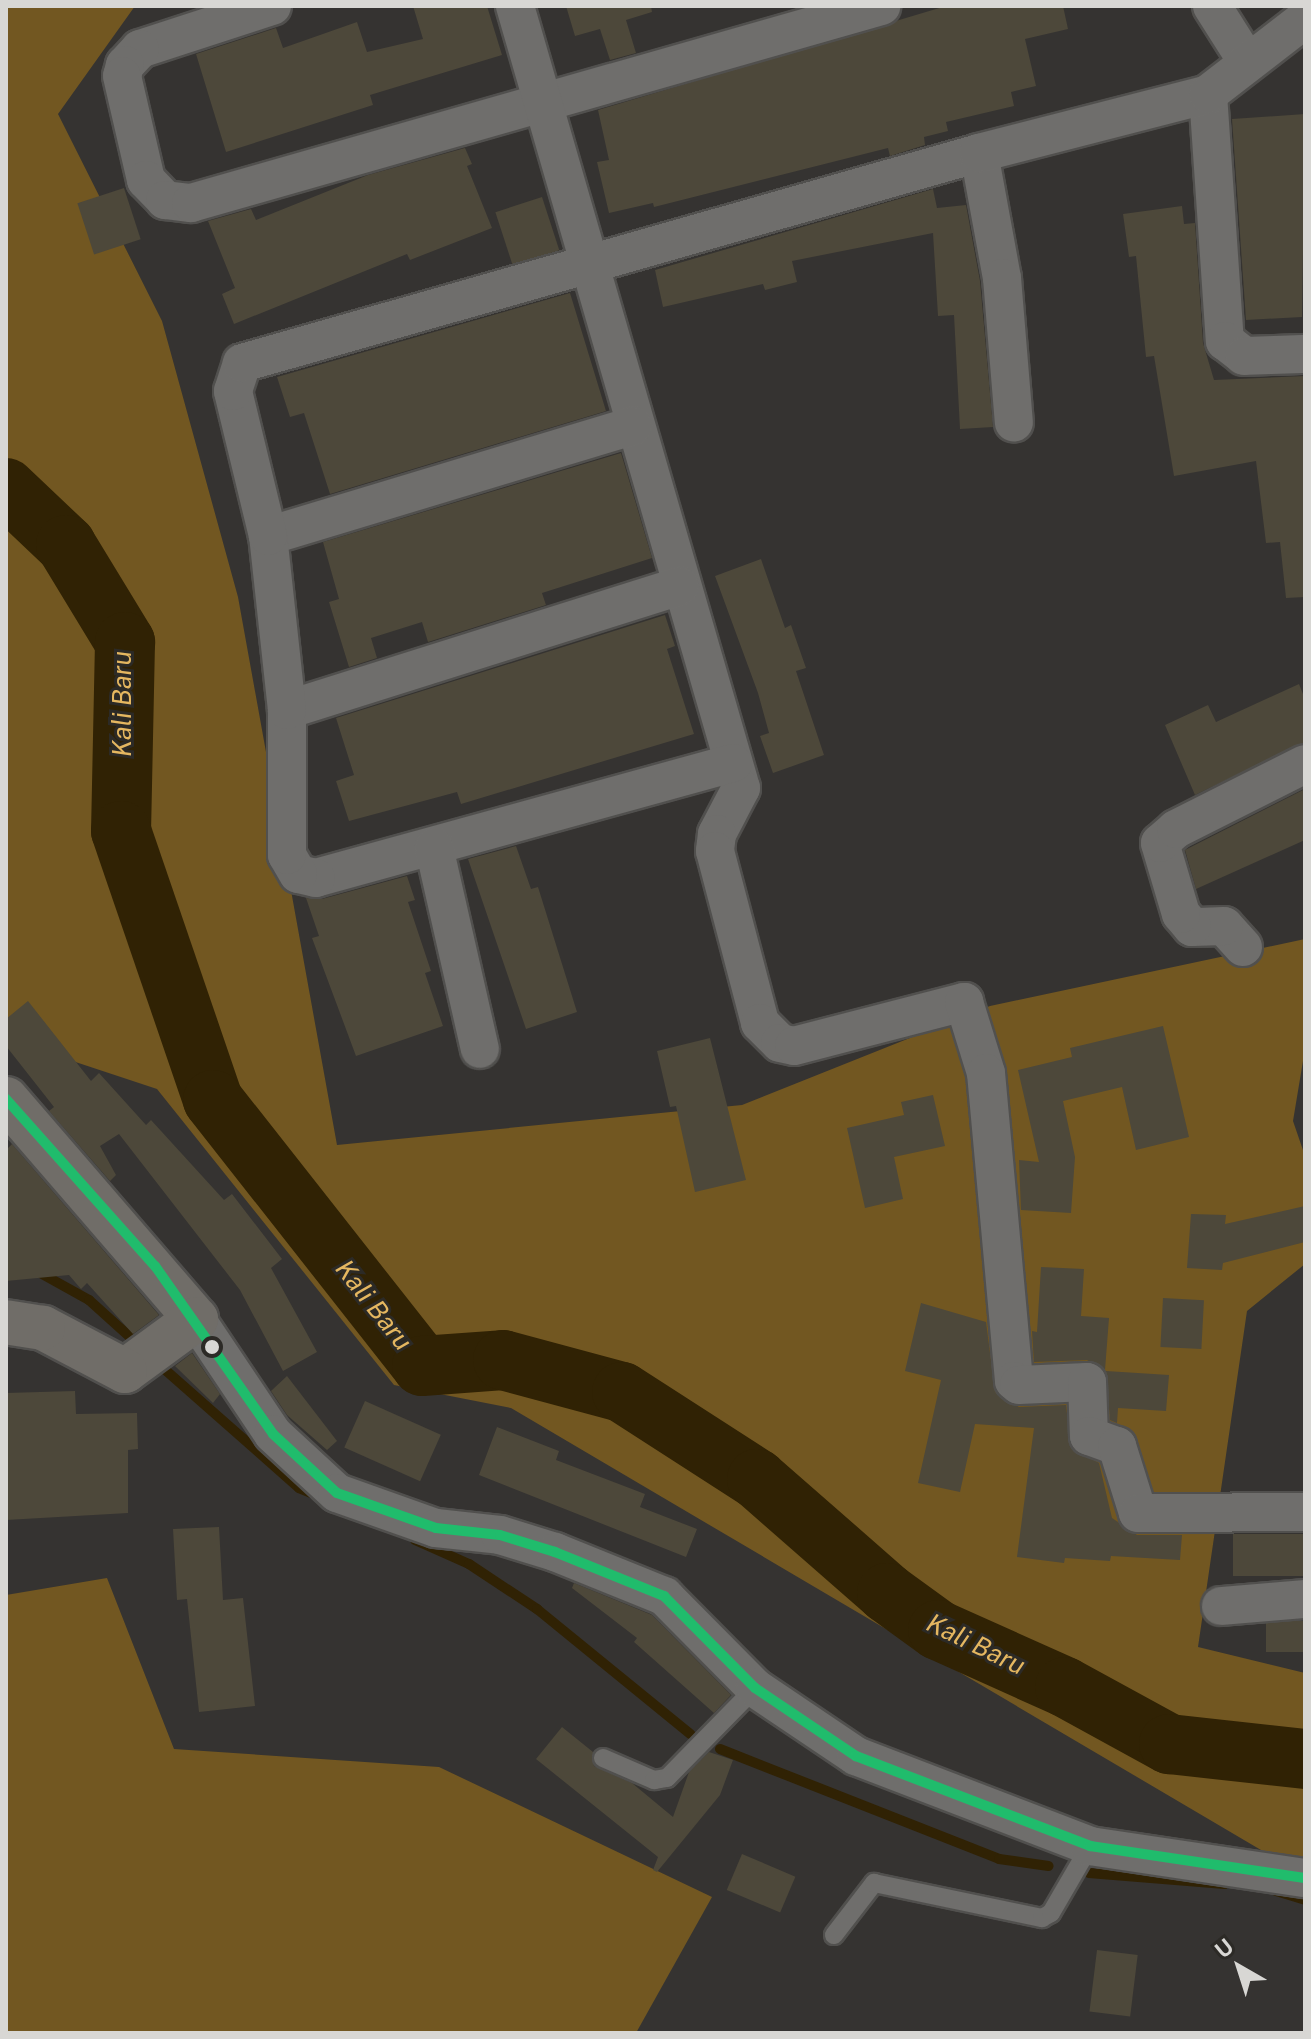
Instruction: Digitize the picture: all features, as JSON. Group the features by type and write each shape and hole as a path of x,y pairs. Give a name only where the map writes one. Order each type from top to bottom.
{"street":[{"path":"272,6 140,49 125,65 122,76 146,180 165,200 191,203 881,6"},
{"path":"515,6 586,267 741,788 717,834 715,851 753,1002 769,1035 794,1046 946,1002 959,1000 970,1009 986,1073 1008,1269 1014,1381 1019,1385 1087,1382 1089,1436 1117,1446 1138,1513 1305,1512"},
{"path":"1212,6 1248,63"},
{"path":"733,763 316,878 295,872 287,855 287,710 268,536 233,391 242,363 979,153 1208,94 1305,19"},
{"path":"1208,94 1225,341 1244,356 1305,354"},
{"path":"979,153 1002,278 1014,423"},
{"path":"268,536 633,426"},
{"path":"287,710 680,586"},
{"path":"1243,947 1224,926 1192,927 1181,914 1160,843 1176,829 1305,764"},
{"path":"434,847 480,1049"},
{"path":"6,1099 196,1319 273,1434 337,1493 412,1521 500,1535 613,1571 664,1596 755,1688 856,1756 1090,1846 1305,1878"},
{"path":"6,1322 43,1328 108,1367 143,1359 196,1319"},
{"path":"1221,1606 1305,1599"}],"lane":[{"path":"603,1758 654,1780 667,1778 755,1688"},
{"path":"834,1935 874,1883 1042,1918 1051,1913 1090,1846"}],"shaded area":[{"path":"6,6 135,6 58,114 162,321 238,597 337,1145 742,1105 990,1006 1305,939 1305,1049 1293,1121 1305,1156 1305,1264 1247,1311 1198,1647 1305,1673 1305,1876 511,1408 394,1385 157,1089 6,1039"},
{"path":"107,1578 174,1749 439,1767 712,1897 636,2033 6,2033 6,1595"}],"building":[{"path":"413,6 487,6 502,55 370,95 373,105 226,152 196,54 276,28 283,48 357,22 367,52 423,39"},
{"path":"566,6 651,6 652,12 626,20 636,53 610,60 600,29 575,36"},
{"path":"946,6 1063,6 1068,29 1025,39 1036,86 1011,92 1014,106 946,122 948,131 924,137 925,145 890,156 888,148 654,207 653,203 609,213 597,162 609,160 598,110"},
{"path":"1305,114 1302,317 1246,320 1232,119"},
{"path":"465,148 472,164 467,166 492,228 410,260 407,254 234,324 222,294 235,288 208,221 251,209 256,220 368,175"},
{"path":"124,188 141,239 94,254 77,203"},
{"path":"933,189 937,208 966,205 980,281 993,427 960,429 954,315 938,316 933,233 792,261 797,282 765,290 763,284 663,307 655,270"},
{"path":"542,197 559,250 513,265 495,212"},
{"path":"1182,206 1184,224 1195,223 1203,343 1214,380 1305,376 1305,597 1286,598 1280,542 1266,543 1256,461 1174,476 1154,356 1146,357 1136,256 1129,257 1123,214"},
{"path":"570,293 606,411 330,494 304,413 290,417 277,377"},
{"path":"621,453 652,558 542,593 546,605 428,642 422,622 371,638 377,658 349,667 329,602 339,599 323,542"},
{"path":"761,559 785,628 791,625 806,668 796,671 824,755 773,773 760,736 769,733 758,693 715,576"},
{"path":"665,615 675,646 667,649 694,734 461,804 457,792 349,821 336,781 354,775 336,718"},
{"path":"1299,684 1305,699 1305,742 1195,795 1165,725 1208,705 1216,722"},
{"path":"1305,789 1305,840 1196,889 1185,850"},
{"path":"516,846 531,889 538,887 577,1012 526,1029 468,859"},
{"path":"407,876 415,900 408,902 431,971 425,973 443,1026 356,1056 312,938 319,936 306,898 322,899"},
{"path":"28,1001 91,1081 99,1073 146,1125 151,1120 224,1200 232,1194 282,1259 271,1268 317,1352 283,1371 240,1290 119,1134 100,1146 116,1175 110,1181 49,1111 54,1107 6,1046 6,1019"},
{"path":"1163,1026 1189,1137 1136,1150 1122,1087 1063,1101 1075,1157 1071,1213 1021,1210 1019,1160 1039,1162 1018,1070 1072,1057 1070,1048"},
{"path":"710,1038 746,1180 695,1192 676,1106 670,1107 657,1051"},
{"path":"933,1095 945,1146 894,1157 903,1199 865,1208 847,1128 904,1115 901,1102"},
{"path":"12,1144 159,1315 133,1334 87,1283 81,1289 69,1275 6,1281 6,1150"},
{"path":"1305,1206 1305,1242 1223,1263 1222,1270 1187,1268 1191,1214 1226,1215 1225,1224"},
{"path":"1041,1267 1084,1269 1081,1316 1109,1318 1105,1370 1087,1360 1034,1362 1032,1331 1037,1332"},
{"path":"1163,1298 1204,1300 1201,1349 1160,1347"},
{"path":"921,1303 986,1322 995,1392 1019,1407 1066,1405 1071,1448 1099,1463 1112,1518 1137,1535 1182,1535 1180,1560 1111,1556 1110,1561 1065,1558 1064,1563 1017,1557 1034,1428 975,1424 960,1492 918,1483 941,1380 905,1371"},
{"path":"192,1353 220,1394 213,1403 175,1366"},
{"path":"1106,1371 1169,1375 1166,1411 1118,1408 1117,1423 1110,1420"},
{"path":"287,1376 337,1441 327,1450 287,1415 271,1391"},
{"path":"75,1391 76,1414 137,1413 138,1449 128,1450 128,1513 6,1520 6,1393"},
{"path":"365,1401 441,1435 420,1481 344,1448"},
{"path":"497,1427 559,1451 556,1460 645,1494 640,1507 697,1529 686,1557 479,1475"},
{"path":"219,1527 223,1600 243,1598 255,1706 199,1712 187,1599 177,1600 173,1529"},
{"path":"1233,1534 1304,1534 1304,1576 1233,1576"},
{"path":"574,1583 652,1615 731,1695 714,1713 634,1642 637,1638 572,1588"},
{"path":"1266,1621 1305,1621 1305,1652 1266,1652"},
{"path":"562,1727 593,1752 594,1766 632,1783 673,1817 689,1772 709,1752 733,1760 720,1795 657,1872 653,1870 658,1857 536,1759"},
{"path":"742,1854 795,1877 780,1913 727,1890"},
{"path":"1097,1950 1138,1955 1130,2017 1089,2012"}],"waterway":[{"name":"Kali Baru","path":"6,488 66,545 125,642 121,831 213,1100 422,1366 503,1360 622,1392 757,1479 887,1593 938,1630 1065,1687 1169,1744 1305,1759"},
{"path":"42,1274 89,1300 140,1346"},
{"path":"154,1360 299,1488 316,1495"},
{"path":"415,1540 469,1564 537,1609 690,1734"},
{"path":"720,1749 999,1859 1049,1866"},
{"path":"1089,1873 1225,1884"},
{"path":"1276,1891 1305,1900"}],"transit line":[{"path":"6,1099 155,1266 273,1434 337,1493 436,1528 500,1535 555,1552 664,1596 755,1688 856,1756 1090,1846 1305,1878"}]}
